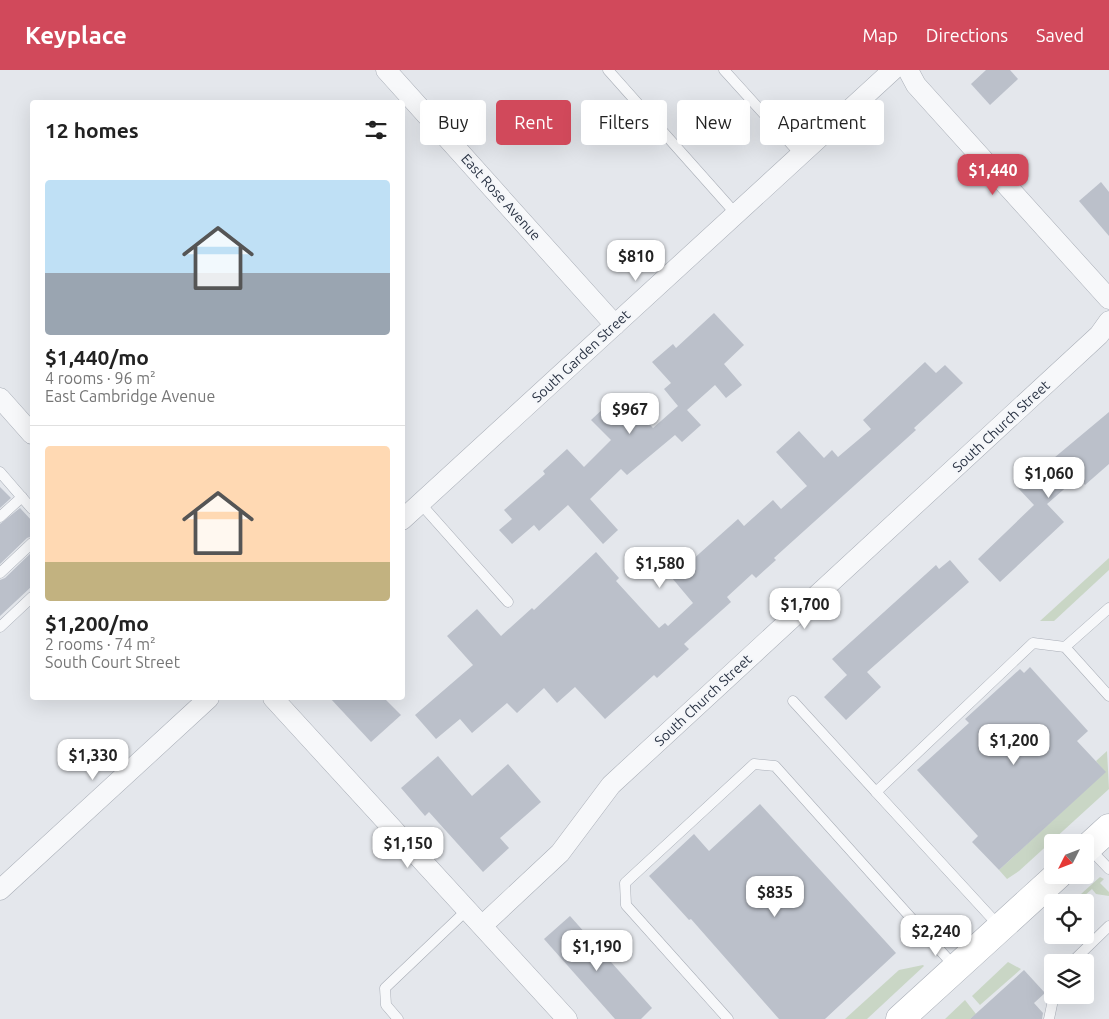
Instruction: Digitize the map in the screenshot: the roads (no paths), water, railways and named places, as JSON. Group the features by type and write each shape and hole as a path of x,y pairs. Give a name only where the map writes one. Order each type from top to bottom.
{"street":[{"name":"East Rose Avenue","path":"386,70 615,325"},
{"name":"South Garden Street","path":"405,517 893,70"},
{"path":"908,70 916,85 1109,298"},
{"name":"South Church Street","path":"483,925 560,853 611,785 1099,335 1109,321"},
{"path":"0,398 30,432"},
{"path":"0,890 207,700"},
{"path":"275,700 483,925 567,1019"},
{"path":"1094,842 1109,828"},
{"path":"900,1019 1048,884"}],"lane":[{"path":"608,70 736,214"},
{"path":"724,70 801,155"},
{"path":"0,472 30,507"},
{"path":"0,517 22,497"},
{"path":"420,503 508,602"},
{"path":"0,573 30,545"},
{"path":"0,627 30,599"},
{"path":"1065,647 1109,608"},
{"path":"876,792 1033,643 1065,647 1109,696"},
{"path":"793,701 1000,927"},
{"path":"728,1019 626,905 625,883 754,764 775,766 956,968"},
{"path":"1094,855 1109,869"},
{"path":"398,1019 386,1005 385,988 468,909"},
{"path":"1080,954 1109,926"},
{"path":"1049,1019 1052,1004"}]}
